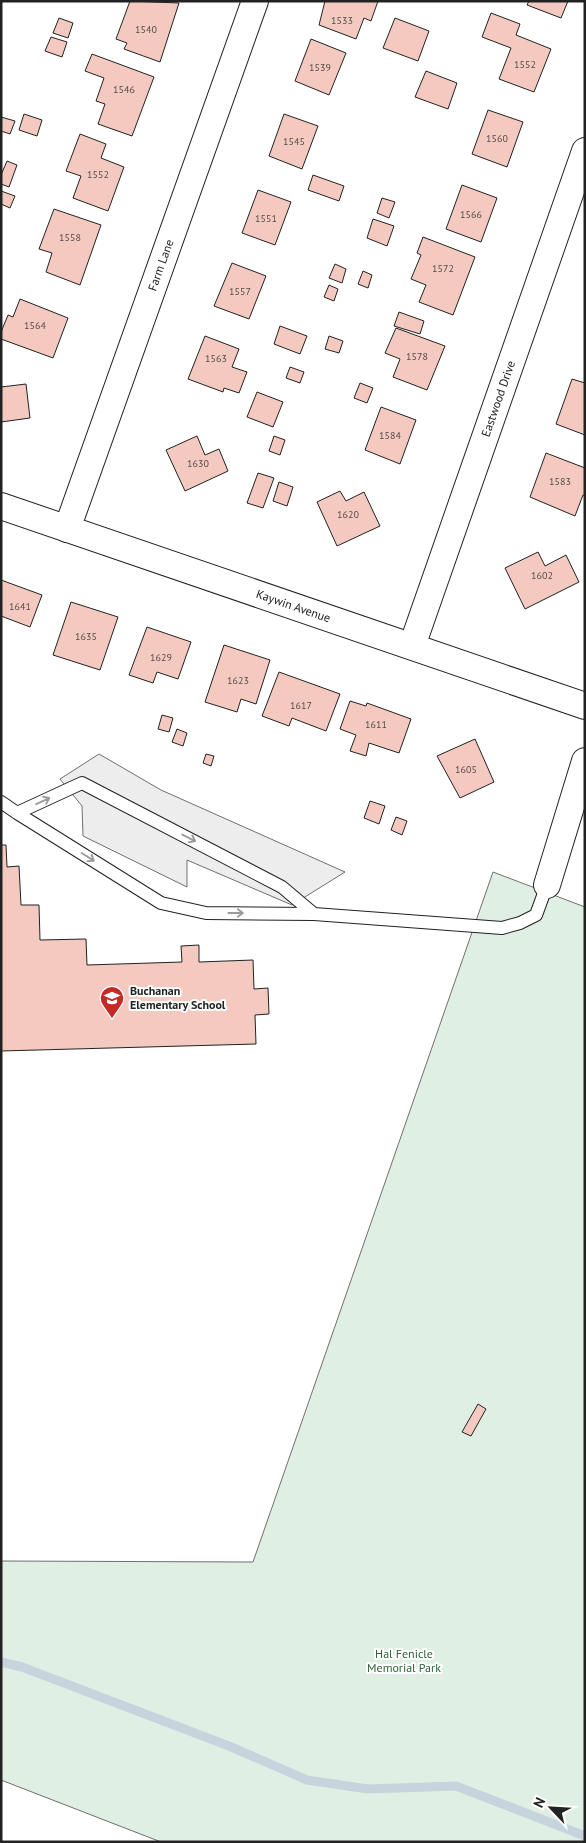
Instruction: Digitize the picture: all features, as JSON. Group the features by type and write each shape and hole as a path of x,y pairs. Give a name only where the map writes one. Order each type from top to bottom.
{"street":[{"name":"Farm Lane","path":"66,530 255,1"},
{"name":"Eastwood Drive","path":"412,646 585,151"},
{"name":"Kaywin Avenue","path":"1,506 66,530 585,706"},
{"path":"546,885 585,761"}],"lane":[{"path":"17,813 82,783 282,887 314,914"},
{"path":"1,802 161,903 206,913 314,914 502,928 520,924 536,915 546,885"}],"green space":[{"name":"Hal Fenicle Memorial Park","path":"493,872 585,907 585,1842 161,1842 1,1780 1,1561 253,1562"}],"shaded area":[{"path":"99,754 161,790 345,872 292,905 187,860 187,887 83,836 82,806 60,779"}],"building":[{"path":"130,1 179,3 160,62 124,49 127,43 116,39"},
{"path":"325,1 378,1 371,21 364,18 356,39 319,25"},
{"path":"529,1 568,1 561,18 527,5"},
{"path":"491,13 520,24 516,35 551,49 534,92 499,79 511,48 482,37"},
{"path":"59,18 73,23 68,38 53,33"},
{"path":"395,18 429,31 418,61 383,48"},
{"path":"51,37 67,42 62,57 45,51"},
{"path":"311,39 346,53 329,95 295,81"},
{"path":"92,54 154,77 132,136 98,124 105,104 96,101 104,78 85,71"},
{"path":"426,71 457,83 448,109 415,97"},
{"path":"488,110 523,122 507,167 472,154"},
{"path":"24,114 42,120 37,136 19,130"},
{"path":"284,114 318,126 302,169 269,156"},
{"path":"1,117 15,121 10,134 1,131"},
{"path":"80,134 106,144 101,158 124,167 108,211 73,198 81,176 66,171"},
{"path":"7,161 17,165 9,187 1,184 1,175"},
{"path":"313,175 344,186 339,201 308,190"},
{"path":"462,185 497,198 481,242 446,229"},
{"path":"258,190 291,202 275,245 242,233"},
{"path":"1,191 15,196 10,208 1,204"},
{"path":"382,198 395,202 389,218 377,213"},
{"path":"54,209 101,225 80,285 46,272 52,253 39,249"},
{"path":"373,219 394,226 387,246 367,238"},
{"path":"423,237 475,257 453,315 419,302 426,285 411,279 421,255 417,253"},
{"path":"232,263 266,276 249,319 214,306"},
{"path":"335,264 346,269 342,283 329,278"},
{"path":"363,271 372,275 368,288 358,284"},
{"path":"329,285 338,289 334,301 324,297"},
{"path":"20,299 68,318 53,358 1,339 1,332 8,315 13,317"},
{"path":"399,312 424,321 420,334 394,326"},
{"path":"280,326 307,336 300,354 274,344"},
{"path":"396,328 445,346 427,390 393,377 400,359 385,353"},
{"path":"205,336 239,349 232,367 247,372 239,393 224,388 223,392 188,379"},
{"path":"329,336 343,341 339,353 325,349"},
{"path":"290,367 304,372 300,383 286,378"},
{"path":"572,379 585,383 585,435 556,424"},
{"path":"360,383 373,388 367,403 354,398"},
{"path":"26,384 30,418 1,422 1,387"},
{"path":"257,392 283,402 273,427 247,417"},
{"path":"381,407 416,420 400,464 365,450"},
{"path":"197,436 205,455 219,449 228,471 185,491 166,450"},
{"path":"274,436 285,440 280,455 269,451"},
{"path":"546,453 585,468 585,495 583,495 575,516 530,497"},
{"path":"258,473 274,478 263,508 247,503"},
{"path":"279,482 293,487 287,506 273,501"},
{"path":"340,491 346,501 364,492 380,526 337,546 317,502"},
{"path":"538,552 545,566 566,555 579,582 525,609 505,568"},
{"path":"1,580 42,595 30,627 1,616"},
{"path":"71,602 118,617 100,670 53,655"},
{"path":"147,627 191,642 178,679 157,672 153,683 129,675"},
{"path":"224,645 270,660 256,704 241,699 237,712 205,702"},
{"path":"279,672 340,694 326,731 292,718 289,726 262,716"},
{"path":"350,701 366,706 367,703 411,719 399,753 369,743 366,756 350,751 356,735 340,729"},
{"path":"162,715 173,718 169,732 158,729"},
{"path":"177,729 187,733 183,746 172,742"},
{"path":"475,739 494,782 460,798 437,756"},
{"path":"206,754 214,756 211,766 203,763"},
{"path":"370,801 385,806 379,824 364,818"},
{"path":"396,817 407,821 402,835 391,830"},
{"path":"1,845 6,845 7,867 19,866 21,905 39,905 40,940 86,939 87,965 182,962 181,946 199,945 199,962 253,960 254,989 268,988 269,1014 255,1015 256,1044 1,1051"},
{"path":"478,1404 486,1409 471,1436 462,1432"}],"waterway":[{"path":"1,1662 22,1667 229,1746 307,1780 368,1789 456,1786 585,1836"}],"place":[{"name":"Buchanan Elementary School","path":"112,1019"}]}
